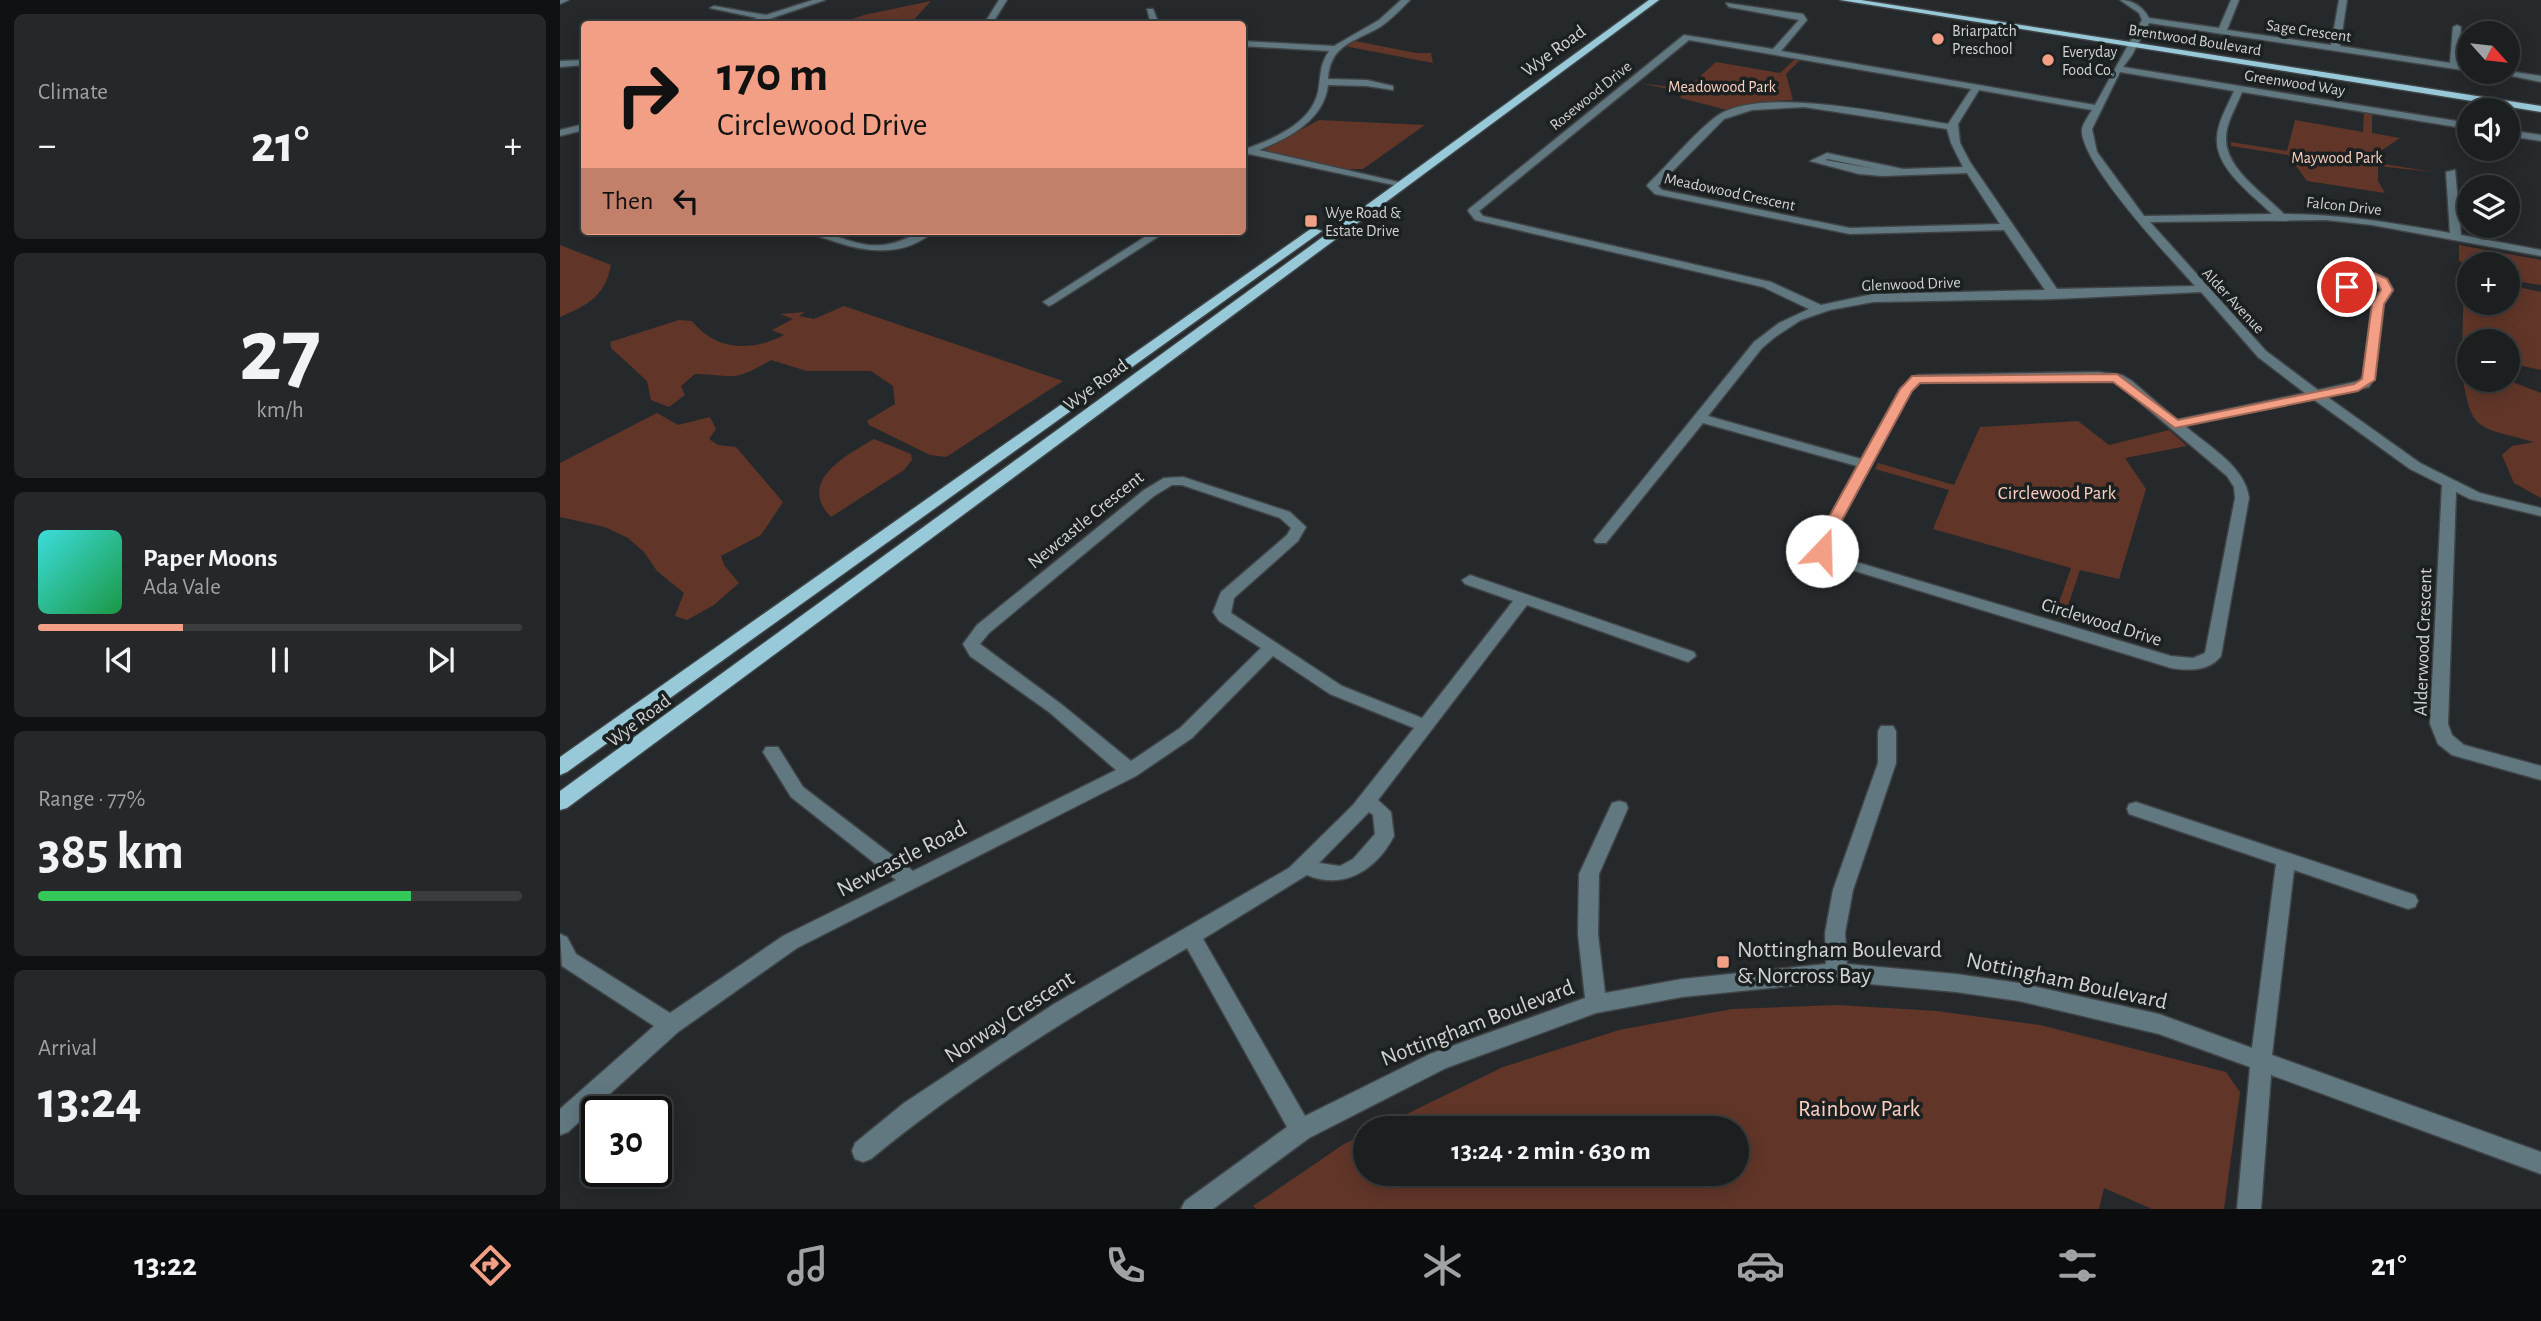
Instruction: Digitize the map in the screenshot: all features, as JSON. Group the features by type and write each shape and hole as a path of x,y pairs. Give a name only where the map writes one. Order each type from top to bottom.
{"main road":[{"name":"Wye Road","path":"560,802 1637,0"},
{"name":"Wye Road","path":"560,766 1655,0"},
{"name":"Brentwood Boulevard","path":"1844,0 2102,38"},
{"name":"Brentwood Boulevard","path":"1874,0 2541,107"},
{"path":"2102,38 2133,43 2143,51 2186,51"}],"street":[{"path":"757,21 821,0"},
{"path":"990,21 1003,0"},
{"path":"1246,153 1306,119 1318,105 1324,66 1335,50 1381,22 1406,0"},
{"path":"2124,0 2142,12 2146,20"},
{"path":"2222,31 2235,0"},
{"path":"2335,48 2343,0"},
{"path":"1729,5 1800,16 1804,20 1776,52"},
{"path":"714,8 766,18"},
{"path":"1150,11 1154,21"},
{"name":"Sage Crescent","path":"2146,20 2457,66"},
{"name":"Alder Avenue","path":"2146,20 2117,69 2088,129 2092,152 2141,219 2262,354 2384,445 2449,484 2475,496 2541,512"},
{"path":"2454,65 2457,27"},
{"name":"Rosewood Drive","path":"1819,309 1767,284 1473,215 1473,211 1683,38 1699,37 2097,108"},
{"path":"1246,43 1335,50"},
{"path":"560,64 581,63"},
{"name":"Greenwood Way","path":"2117,69 2457,124"},
{"path":"2520,76 2541,79"},
{"path":"1323,82 1367,83 1390,88"},
{"path":"1977,87 1952,127 1971,170 2055,295"},
{"path":"2239,89 2221,139 2223,149 2228,162 2280,216"},
{"name":"Meadowood Crescent","path":"1952,127 1804,104 1751,107 1721,117 1652,187 1659,192 1850,231 2010,227"},
{"path":"560,133 581,128"},
{"path":"2520,135 2541,138"},
{"path":"1246,154 1387,187"},
{"path":"1902,172 1827,156 1815,161 1859,171 1902,172 1971,170"},
{"path":"2451,172 2456,238"},
{"name":"Falcon Drive","path":"2141,219 2280,216 2372,222 2541,253"},
{"path":"827,235 883,251 901,246 922,235"},
{"path":"1049,302 1156,235"},
{"name":"Glenwood Drive","path":"1601,540 1769,334 1787,322 1819,309 1873,298 2201,289"},
{"path":"2175,424 2358,387 2368,380 2378,304"},
{"name":"Circlewood Drive","path":"2117,378 2232,473 2241,487 2242,498 2213,656 2205,662 2188,665 1831,559 1822,551 1822,544 1864,464 1906,389 1917,379 2117,378"},
{"path":"1701,418 1864,464"},
{"name":"Newcastle Crescent","path":"1130,771 1055,708 975,652 971,645 975,636 1158,486 1168,481 1182,481 1285,515 1299,527 1293,538 1227,596 1221,612 1270,649 1336,690 1423,725"},
{"name":"Alderwood Crescent","path":"2449,484 2439,724 2444,739 2458,750 2541,773"},
{"path":"1470,580 1688,656"},
{"name":"Norway Crescent","path":"863,1151 912,1111 1050,1019 1296,874 1367,801 1423,725 1523,599"},
{"name":"Newcastle Road","path":"560,1124 670,1025 790,942 1130,771 1186,733 1270,649"},
{"path":"1837,972 1835,933 1843,890 1887,763 1887,731"},
{"path":"772,752 797,792 910,880"},
{"path":"1305,865 1322,876 1342,873 1363,864 1385,836 1382,812 1367,801"},
{"path":"1597,1004 1588,934 1589,874 1619,808"},
{"path":"2136,809 2408,901"},
{"path":"2249,1209 2262,1060 2286,858"},
{"path":"1191,937 1301,1130"},
{"path":"560,943 569,960 670,1025"},
{"name":"Nottingham Boulevard","path":"1193,1209 1301,1130 1438,1061 1597,1004 1682,988 1837,972 2019,992 2159,1024 2541,1163"}],"green space":[{"path":"931,1 913,21 847,21"},
{"path":"1355,41 1416,53 1431,53 1433,63 1344,46"},
{"name":"Meadowood Park","path":"1796,58 1801,59 1786,74 1793,100 1758,102 1727,110 1680,98 1683,92 1639,83 1686,89 1716,62 1780,73"},
{"name":"Maywood Park","path":"2364,111 2372,112 2372,133 2400,138 2379,152 2378,163 2433,172 2378,166 2378,181 2385,193 2307,181 2288,155 2231,146 2231,142 2287,151 2295,120 2363,132"},
{"path":"1319,120 1425,125 1363,169 1337,169 1270,154 1265,149"},
{"path":"560,245 611,265 600,292 579,308 560,317"},
{"path":"2459,245 2497,252 2459,252"},
{"path":"2520,256 2541,260 2541,285 2520,282"},
{"path":"2520,288 2541,292 2541,370 2520,366 2520,329 2463,329 2463,315 2520,315"},
{"path":"844,306 1063,381 946,457 930,455 869,425 867,421 895,404 893,386 871,371 807,371 771,360 740,375 695,374 681,386 685,395 669,407 651,400 647,381 611,348 610,342 679,320 692,321 701,331 723,343 735,346 759,344 784,335 772,330 793,319 780,314 805,312 799,316 814,319"},
{"path":"2520,385 2541,393 2541,498 2514,483 2502,455 2512,446 2534,442 2487,428 2479,423 2468,405 2466,392 2520,392"},
{"path":"657,413 678,425 710,417 716,429 709,439 718,445 736,447 783,502 761,535 721,556 724,565 739,583 714,605 687,620 675,616 684,593 657,571 644,552 628,538 605,527 560,517 560,463"},
{"name":"Circlewood Park","path":"2078,421 2109,445 2169,430 2187,446 2125,458 2146,489 2119,579 2080,570 2063,620 2054,617 2071,568 1933,529 1949,490 1875,469 1878,463 1954,485 1980,427"},
{"path":"874,439 911,454 912,460 904,470 831,517 822,504 819,492 822,481 839,461"},
{"name":"Rainbow Park","path":"1837,1005 1937,1011 2040,1025 2226,1072 2240,1092 2224,1209 2152,1209 2104,1188 2099,1209 1256,1209 1253,1206 1353,1140 1353,1186 1749,1186 1749,1116 1403,1116 1503,1067 1619,1030 1732,1009"}],"place":[{"name":"Briarpatch Preschool","path":"1938,39"},
{"name":"Everyday Food Co.","path":"2048,60"},
{"name":"Wye Road & Estate Drive","path":"1311,221"},
{"name":"Nottingham Boulevard & Norcross Bay","path":"1723,962"}],"route":[{"path":"1822,551 1822,544 1864,464 1906,389 1917,379 2117,378 2175,424 2358,387 2370,376 2378,304 2387,290 2383,281 2371,276 2345,276 2342,279 2347,287"}]}
